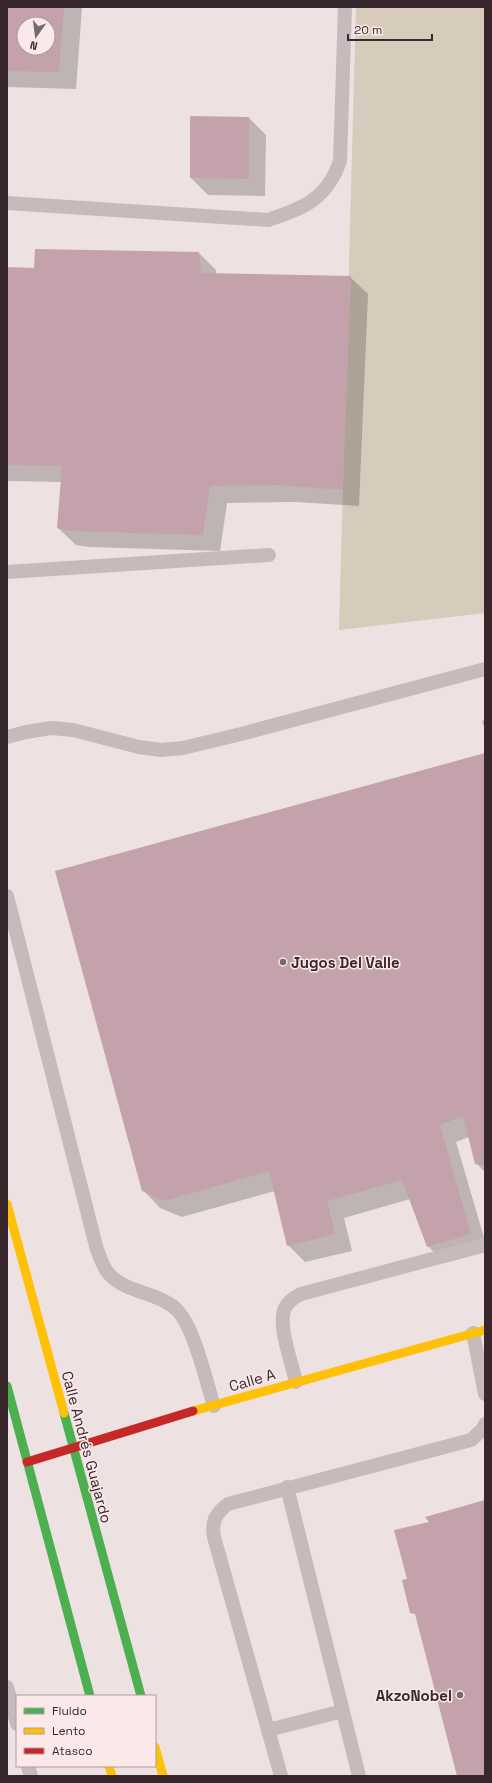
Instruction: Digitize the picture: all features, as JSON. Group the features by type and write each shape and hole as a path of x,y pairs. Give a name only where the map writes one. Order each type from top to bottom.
{"main road":[{"name":"Calle Andrés Guajardo","path":"7,1204 141,1695"},
{"name":"Calle A","path":"27,1462 72,1447 296,1382 479,1331"},
{"path":"7,1386 90,1695"},
{"path":"156,1750 163,1776"}],"lane":[{"path":"7,203 268,220 294,212 307,205 326,188 334,177 340,160 345,7"},
{"path":"7,572 269,556"},
{"path":"7,737 51,728 73,730 139,747 161,750 183,748 280,724 485,669"},
{"path":"7,896 94,1238 102,1261 108,1273 117,1280 163,1300 177,1310 187,1326 194,1344 214,1406"},
{"path":"296,1382 282,1318 285,1308 292,1299 301,1294 485,1245"},
{"path":"479,1331 485,1394"},
{"path":"281,1776 212,1530 216,1515 228,1504 287,1487 471,1440 483,1429 485,1424"},
{"path":"287,1487 360,1776"},
{"path":"7,1687 16,1720"},
{"path":"268,1730 343,1711"}],"shaded area":[{"path":"356,7 485,7 485,613 339,630"}],"building":[{"path":"7,7 64,7 59,72 7,71"},
{"path":"190,116 249,117 249,179 190,178"},
{"path":"35,249 199,252 201,273 351,276 343,490 278,485 210,486 203,535 71,531 57,528 62,466 7,465 7,267 34,268"},
{"name":"Jugos Del Valle","path":"485,753 485,1166 475,1164 463,1116 440,1125 471,1234 427,1247 402,1180 327,1201 335,1234 287,1246 269,1171 164,1201 142,1191 55,871"},
{"name":"AkzoNobel","path":"485,1500 485,1776 457,1776 415,1614 410,1613 402,1580 407,1579 394,1530 429,1522 425,1517"}],"traffic: fast":[{"path":"7,1386 90,1695"},
{"path":"64,1413 141,1695"}],"traffic: slow":[{"path":"7,1204 64,1413"},
{"path":"193,1411 485,1330"},
{"path":"156,1751 163,1776"},
{"path":"109,1767 112,1776"}],"traffic: jam":[{"path":"27,1462 193,1411"}],"place":[{"name":"Jugos Del Valle","path":"283,962"},
{"name":"AkzoNobel","path":"460,1695"}]}
